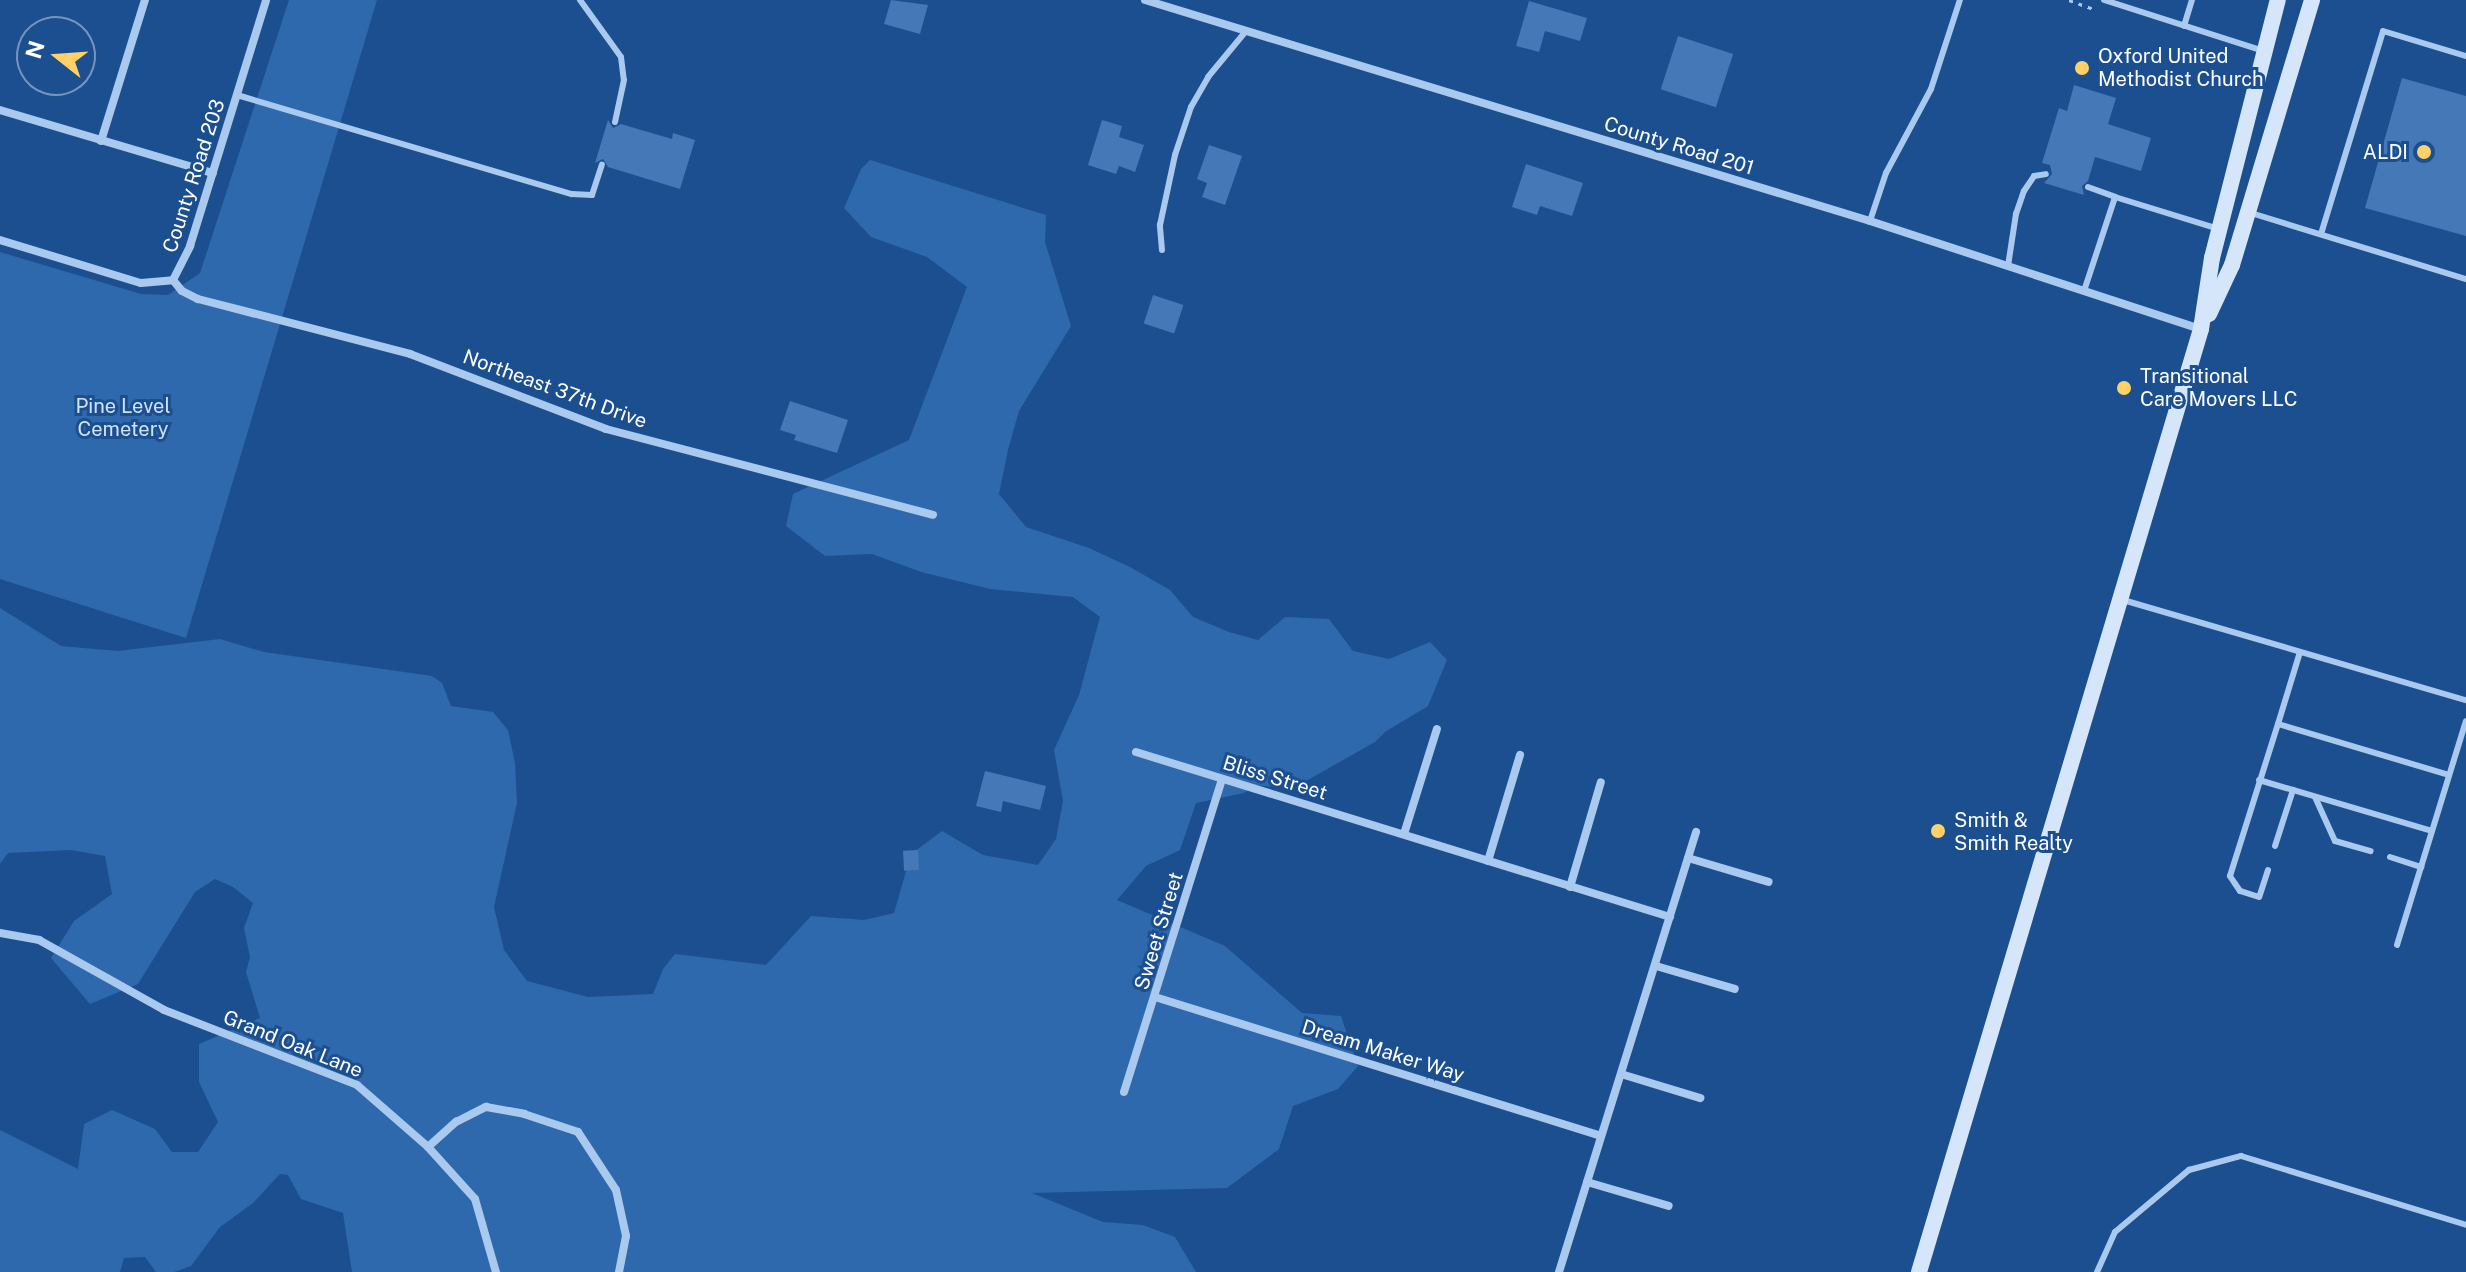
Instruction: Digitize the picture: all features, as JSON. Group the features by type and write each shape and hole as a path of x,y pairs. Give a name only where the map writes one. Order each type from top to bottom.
{"street":[{"path":"101,141 145,0"},
{"name":"County Road 203","path":"0,240 141,283 173,280 190,246 266,0"},
{"name":"County Road 201","path":"1145,0 1870,221 2201,329"},
{"path":"1919,1272 2123,600 2201,329 2219,229 2278,0"},
{"path":"2201,329 2232,265 2312,0"},
{"path":"0,110 213,173"},
{"name":"Northeast 37th Drive","path":"173,280 182,291 198,299 410,354 606,429 933,515"},
{"path":"1404,834 1437,729"},
{"name":"Bliss Street","path":"1136,752 1670,917"},
{"path":"1488,861 1520,755"},
{"name":"Sweet Street","path":"1124,1092 1222,779"},
{"path":"1570,887 1601,782"},
{"path":"1559,1272 1696,832"},
{"path":"1688,858 1769,882"},
{"name":"Grand Oak Lane","path":"0,933 39,940 164,1010 357,1085 428,1147 475,1199 496,1272"},
{"path":"1656,966 1735,989"},
{"name":"Dream Maker Way","path":"1155,997 1601,1136"},
{"path":"1621,1074 1700,1098"},
{"path":"428,1147 456,1122 486,1107 524,1114 578,1132 616,1190 626,1236 619,1272"},
{"path":"1587,1182 1669,1206"}],"lane":[{"path":"580,0 621,57 624,80 615,122"},
{"path":"1870,221 1886,173 1931,89 1960,0"},
{"path":"2107,0 2264,51"},
{"path":"2184,26 2192,0"},
{"path":"1162,250 1163,211 1175,155 1191,107 1208,77 1246,31"},
{"path":"2321,234 2383,31 2466,56"},
{"path":"237,95 572,194 592,195 602,165"},
{"path":"2008,266 2016,214 2024,191 2034,176 2046,174"},
{"path":"2088,187 2219,229"},
{"path":"2084,291 2115,197"},
{"path":"2247,212 2466,279"},
{"path":"2123,600 2466,700"},
{"path":"2268,870 2259,897 2240,891 2230,876 2300,652"},
{"path":"2397,945 2466,721"},
{"path":"2278,724 2449,775"},
{"path":"2259,780 2432,831"},
{"path":"2275,846 2293,790"},
{"path":"2315,797 2335,841 2371,851"},
{"path":"2390,857 2421,867"},
{"path":"2097,1272 2115,1232 2189,1170 2241,1156 2466,1225"}],"green space":[{"name":"Pine Level Cemetery","path":"289,0 377,0 186,638 0,579 0,252 141,294 168,295 200,273"},
{"path":"870,160 1046,215 1045,242 1071,326 1019,411 1008,450 999,494 1026,527 1089,548 1130,567 1170,590 1193,617 1229,632 1258,640 1285,617 1329,619 1353,651 1389,659 1430,642 1447,660 1428,706 1385,732 1375,742 1292,789 1255,785 1244,793 1196,803 1180,850 1146,866 1117,900 1225,946 1302,1013 1341,1016 1358,1066 1338,1089 1293,1106 1279,1149 1227,1188 1032,1193 1103,1222 1143,1225 1175,1237 1196,1272 352,1272 343,1213 301,1199 288,1175 280,1174 253,1203 220,1227 191,1266 174,1272 156,1272 145,1257 124,1258 120,1272 0,1272 0,1130 78,1169 84,1124 112,1110 155,1129 172,1152 198,1152 218,1122 199,1082 199,1044 260,1018 246,972 250,957 244,928 253,903 233,887 215,879 195,892 138,984 90,1004 51,958 74,921 112,894 105,856 71,850 8,853 0,864 0,608 61,646 118,651 220,639 264,652 432,676 442,683 451,706 493,712 508,730 515,763 517,803 494,907 504,950 527,981 588,997 653,994 663,969 675,954 766,965 811,916 864,920 894,913 911,854 942,831 983,855 1038,865 1056,839 1063,801 1054,750 1079,695 1100,617 1073,597 990,589 921,572 872,554 825,556 786,526 793,494 909,440 967,287 927,257 871,237 844,208 861,169"}],"building":[{"path":"891,0 928,5 920,34 884,24"},
{"path":"1529,1 1587,18 1580,41 1545,31 1539,52 1516,46"},
{"path":"1678,36 1733,54 1716,107 1661,89"},
{"name":"ALDI","path":"2402,78 2466,96 2466,236 2365,208"},
{"path":"2074,85 2116,98 2108,124 2151,138 2141,171 2095,157 2088,181 2082,186 2084,195 2044,183 2052,174 2050,165 2042,163 2059,108 2067,111"},
{"path":"608,120 613,128 621,124 672,139 673,133 695,140 680,189 608,167 603,159 595,163"},
{"path":"1102,120 1122,126 1119,137 1144,145 1135,172 1119,166 1116,174 1088,165"},
{"path":"1209,145 1242,156 1225,205 1202,197 1207,183 1197,179"},
{"path":"1526,164 1583,183 1572,216 1540,206 1537,215 1512,207"},
{"path":"1153,295 1183,305 1174,333 1144,324"},
{"path":"790,401 848,420 837,453 794,440 796,435 780,430"},
{"path":"985,771 1046,786 1040,810 1003,801 1001,812 976,806"},
{"path":"918,850 919,870 904,871 903,851"}],"place":[{"name":"Oxford United Methodist Church","path":"2082,68"},
{"name":"ALDI","path":"2424,152"},
{"name":"Transitional Care Movers LLC","path":"2124,388"},
{"name":"Smith & Smith Realty","path":"1938,831"}]}
